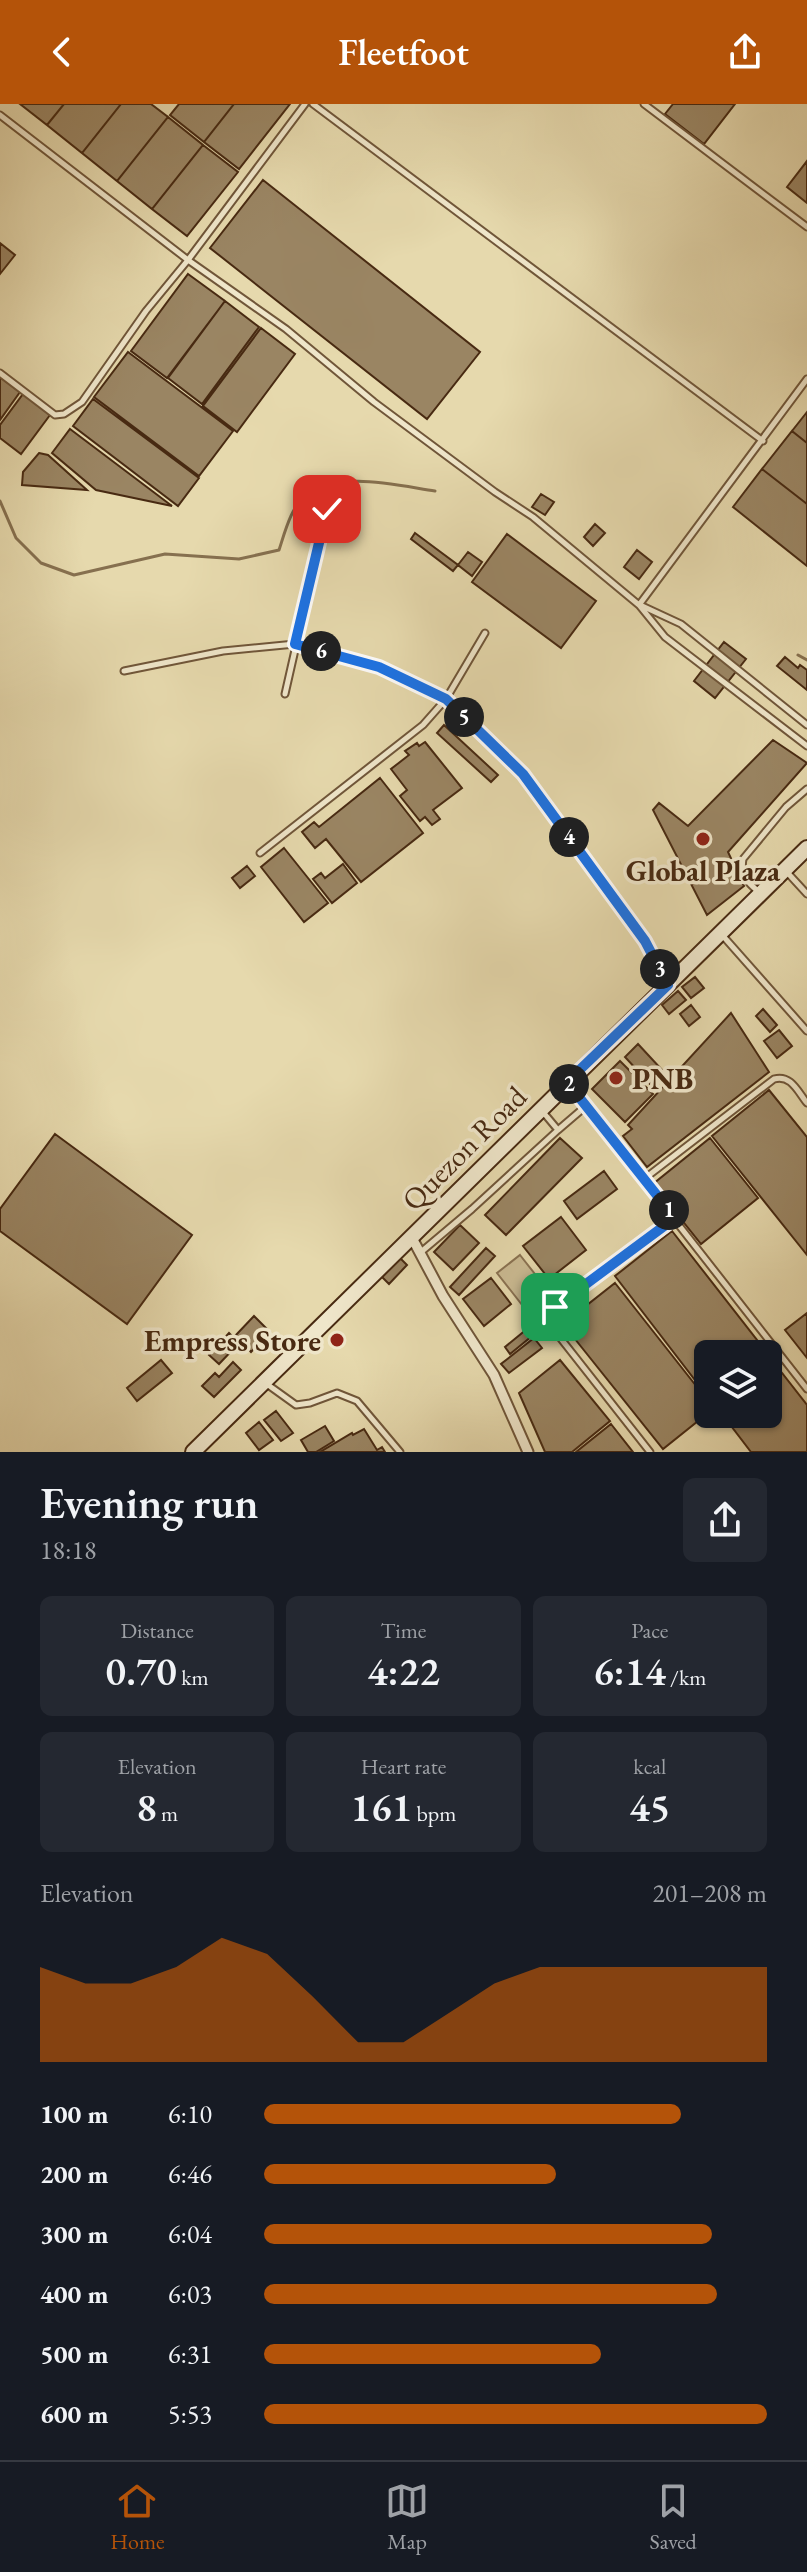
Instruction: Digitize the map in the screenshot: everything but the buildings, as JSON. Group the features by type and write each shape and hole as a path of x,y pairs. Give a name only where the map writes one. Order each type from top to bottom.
{"main road":[{"name":"Quezon Road","path":"193,1452 807,848"}],"street":[{"path":"411,1236 443,1296 494,1375 528,1452"}],"lane":[{"path":"0,373 55,415 71,411 82,402 146,311 305,104"},
{"path":"313,104 763,441"},
{"path":"644,104 807,227"},
{"path":"0,115 188,260 286,329 374,402 533,517 639,605 665,637 807,746"},
{"path":"639,605 807,379"},
{"path":"285,694 327,509"},
{"path":"639,605 681,624 807,725"},
{"path":"260,853 423,725 446,699 485,633"},
{"path":"124,671 223,651 295,644 379,667 446,699 523,774 645,941 668,985"},
{"path":"760,893 747,882 742,868 743,859 786,807 807,789"},
{"path":"785,870 807,894"},
{"path":"720,933 807,1031"},
{"path":"644,1179 774,1079 788,1079 807,1103"},
{"path":"567,1082 807,1389"},
{"path":"421,1252 586,1106"},
{"path":"540,1109 558,1130"},
{"path":"650,1452 558,1335 549,1319 555,1307 675,1218"},
{"path":"264,1382 296,1405 337,1393 357,1401 400,1452"}],"shaded area":[{"path":"520,1255 553,1297 530,1315 497,1273"}],"waterway":[{"path":"0,501 16,538 41,563 74,575 165,554 239,559 279,550 296,506 319,487 334,483 387,483 435,491"},
{"path":"798,655 807,660"}],"place":[{"name":"Global Plaza","path":"703,839"},
{"name":"PNB","path":"616,1078"},
{"name":"Empress Store","path":"337,1340"}],"route":[{"path":"327,509 295,644 379,667 446,699 523,774 645,941 668,985 567,1082 675,1218 555,1307"}]}
